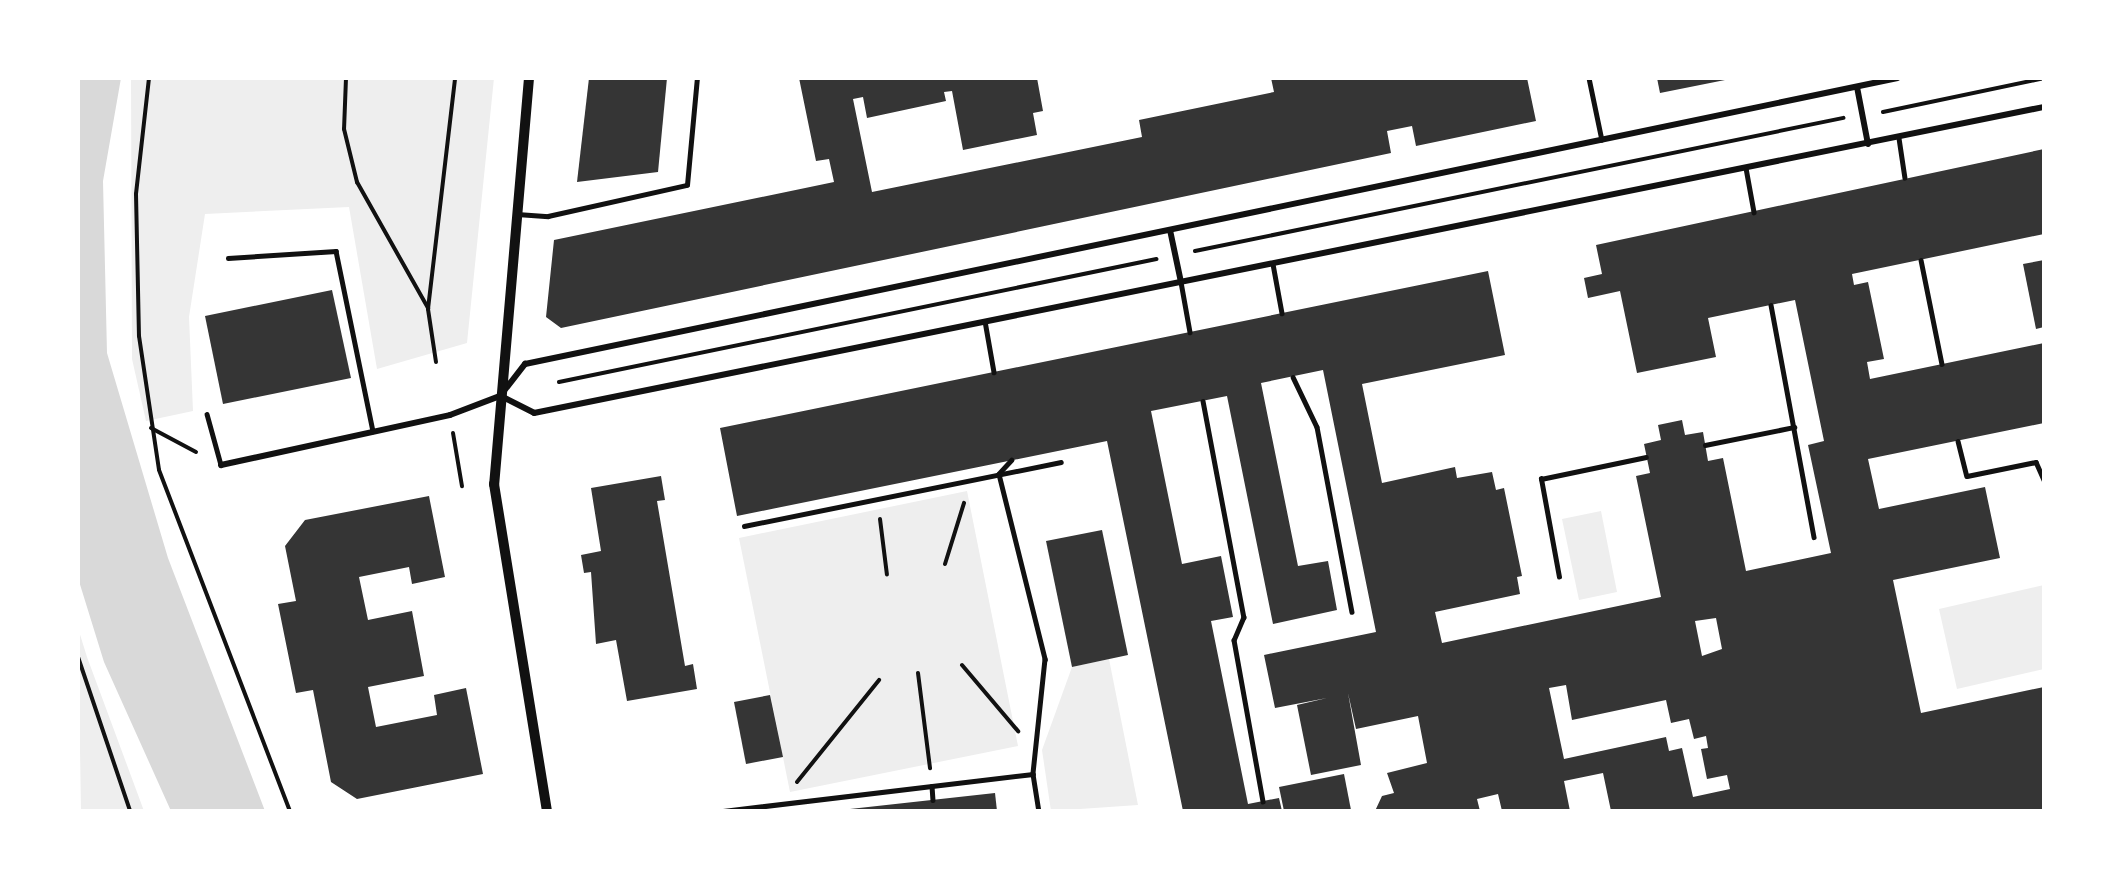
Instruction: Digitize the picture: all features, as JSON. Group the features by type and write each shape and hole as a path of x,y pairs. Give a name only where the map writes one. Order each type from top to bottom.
{"street":[{"path":"529,78 515,214 494,484 547,811"},
{"path":"220,465 450,415 500,396 525,364 1898,78"},
{"path":"1857,87 1868,144"},
{"path":"500,396 534,413 2044,107"},
{"path":"1170,230 1180,282"}],"lane":[{"path":"515,214 548,216 687,185 697,78"},
{"path":"1589,78 1602,140"},
{"path":"1856,78 1857,87"},
{"path":"1899,138 1905,178"},
{"path":"1746,168 1754,212"},
{"path":"228,258 336,251 373,431"},
{"path":"1921,260 1942,364"},
{"path":"1273,264 1282,313"},
{"path":"1180,282 1190,332"},
{"path":"1771,305 1814,537"},
{"path":"985,321 994,372"},
{"path":"1293,376 1317,427 1352,612"},
{"path":"1203,400 1244,617 1234,640 1263,801"},
{"path":"207,414 220,465"},
{"path":"1705,445 1794,426"},
{"path":"1958,441 1967,476 2036,462 2044,480"},
{"path":"1559,578 1541,479 1646,457"},
{"path":"999,474 1012,460"},
{"path":"744,526 1061,462"},
{"path":"999,474 1045,659 1033,774 1039,811"},
{"path":"723,811 1033,774"},
{"path":"932,786 933,800"}],"path":[{"path":"149,78 136,194 140,336 152,428 172,507 290,811"},
{"path":"346,78 344,129 357,182 428,309"},
{"path":"436,362 428,309 455,78"},
{"path":"1890,110 2044,78"},
{"path":"1219,246 1827,121"},
{"path":"559,382 1127,265"},
{"path":"450,415 462,486"},
{"path":"152,428 220,465"},
{"path":"945,564 967,491 999,474"},
{"path":"878,499 887,575"},
{"path":"78,657 130,811"},
{"path":"962,665 1014,724 1035,759"},
{"path":"918,673 932,786"},
{"path":"759,807 789,792 879,680"}],"shaded area":[{"path":"78,78 121,78 103,181 107,353 168,558 265,811 171,811 104,662 78,578"},
{"path":"131,78 494,78 467,343 377,369 349,207 205,214 189,317 193,411 146,421 132,359"},
{"path":"967,491 1018,746 790,792 739,538"},
{"path":"1601,511 1617,592 1579,600 1562,519"},
{"path":"2044,585 2044,669 1957,689 1939,609"},
{"path":"78,628 87,657 144,811 81,811"},
{"path":"1109,659 1138,805 1051,811 1042,750 1072,667"}],"building":[{"path":"589,78 667,78 658,172 577,182"},
{"path":"799,78 1037,78 1043,111 1033,113 1037,135 963,150 952,91 944,92 946,101 867,118 863,97 853,99 872,192 1142,137 1139,120 1274,92 1271,78 1527,78 1536,121 1416,146 1412,126 1387,131 1391,153 561,328 546,317 554,240 834,182 829,159 816,161"},
{"path":"1657,78 1730,78 1730,79 1660,93"},
{"path":"2044,149 2044,234 1852,274 1854,285 1868,282 1884,359 1867,362 1870,379 2044,343 2044,423 1868,459 1879,509 1985,487 2000,558 1893,580 1921,713 2044,687 2044,811 1611,811 1603,773 1564,781 1570,811 1502,811 1498,794 1477,799 1480,811 1375,811 1382,796 1394,793 1387,773 1427,763 1418,716 1356,729 1348,693 1361,765 1311,775 1297,705 1327,698 1275,708 1264,655 1376,632 1323,370 1261,383 1298,566 1328,561 1337,610 1273,624 1227,396 1151,411 1182,564 1221,556 1233,617 1211,621 1248,804 1279,798 1282,811 1183,811 1107,441 737,516 720,428 1488,271 1505,355 1362,384 1382,483 1455,467 1457,478 1492,472 1496,490 1504,488 1522,576 1517,577 1520,594 1435,612 1442,643 1661,597 1636,476 1650,473 1644,444 1661,440 1658,425 1682,420 1685,435 1703,432 1708,461 1723,458 1746,571 1831,553 1808,445 1824,441 1795,300 1708,318 1716,357 1637,373 1620,291 1588,298 1584,278 1602,274 1596,245","holes":["1716,618 1722,649 1702,656 1695,621","1566,685 1572,720 1666,700 1671,723 1689,719 1694,739 1706,736 1708,748 1701,749 1707,779 1727,775 1730,789 1693,797 1682,748 1669,751 1666,737 1564,759 1549,688"]},
{"path":"2044,260 2044,327 2036,329 2023,264"},
{"path":"332,290 351,378 223,404 205,316"},
{"path":"661,476 665,500 657,501 685,666 693,664 697,689 627,701 616,640 596,644 591,572 584,573 581,555 601,551 591,488"},
{"path":"429,496 445,577 412,584 409,567 359,577 368,620 412,611 424,676 368,687 376,727 437,715 434,695 466,688 483,774 357,799 331,782 313,690 296,693 278,604 296,601 285,546 305,520"},
{"path":"1102,530 1128,655 1072,667 1046,541"},
{"path":"770,695 783,757 746,764 734,702"},
{"path":"1344,774 1351,810 1284,811 1279,787"},
{"path":"995,793 997,811 850,811 850,809"}]}
